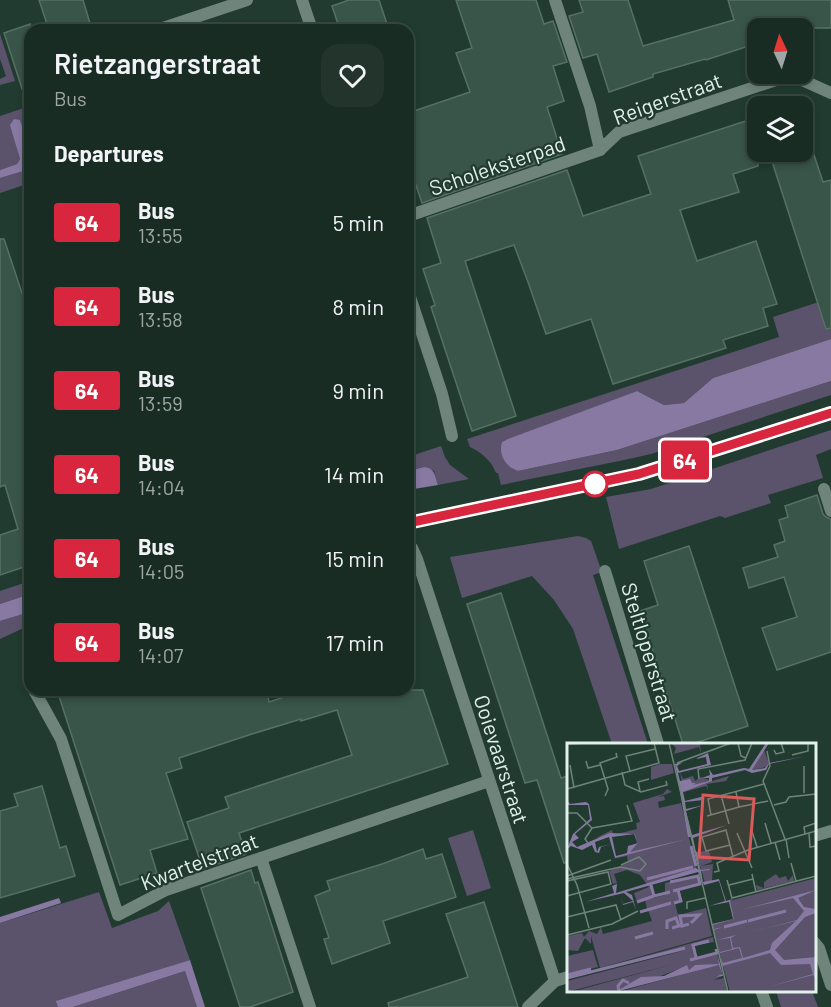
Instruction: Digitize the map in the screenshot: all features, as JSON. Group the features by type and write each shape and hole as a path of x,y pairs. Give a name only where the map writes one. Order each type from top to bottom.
{"street":[{"path":"175,24 247,0"},
{"path":"302,0 310,24"},
{"name":"Reigerstraat","path":"555,0 590,106 600,150"},
{"name":"Reigerstraat","path":"600,150 619,132 791,75 831,93"},
{"name":"Scholeksterpad","path":"414,214 600,150"},
{"path":"414,309 442,394 452,436"},
{"path":"824,489 831,511"},
{"name":"Ooievaarstraat","path":"414,561 555,981"},
{"name":"Steltloperstraat","path":"605,571 658,743"},
{"name":"Kwartelstraat","path":"37,696 61,739 118,915 166,890 489,781"},
{"path":"816,835 831,831"},
{"path":"261,858 310,1007"},
{"path":"816,944 831,986"},
{"path":"528,1007 555,981 567,977"},
{"path":"763,992 767,1007"}],"shaded area":[{"path":"0,34 15,81 0,85 0,79 6,76 0,59"},
{"path":"24,108 24,132 20,120 18,152 20,159 17,164 0,170 0,116"},
{"path":"14,119 20,120 24,132 24,171 0,178 0,170 17,164 20,159 10,125"},
{"path":"24,171 24,185 0,193 0,178"},
{"path":"831,298 831,339 713,378 684,403 664,405 637,391 502,442 513,469 518,471 617,450 831,381 831,395 651,454 501,485 498,473 489,461 470,447 467,439 779,337 773,317"},
{"path":"831,339 831,381 617,450 518,471 502,456 502,442 508,439 637,391 664,405 684,403 713,378"},
{"path":"831,430 831,449 816,455 823,478 768,495 771,503 725,518 720,516 619,549 606,497 651,489"},
{"path":"441,446 450,465 469,479 438,485 434,471 424,467 414,470 414,455"},
{"path":"428,468 435,476 438,485 414,489 414,470"},
{"path":"578,536 591,541 602,572 593,575 648,743 612,743 573,629 554,600 532,576 462,598 450,557"},
{"path":"24,583 24,596 0,604 0,591"},
{"path":"24,596 24,614 0,621 0,604"},
{"path":"24,614 24,628 0,639 0,621"},
{"path":"473,830 491,888 467,896 448,838"},
{"path":"99,892 112,928 158,911 169,901 190,960 57,1001 58,1007 0,1007 0,923"},
{"path":"59,898 61,903 0,923 0,917"},
{"path":"190,960 205,1007 197,1007 185,971 73,1007 58,1007 56,1001"},
{"path":"185,971 197,1007 73,1007"},
{"path":"776,992 812,992 818,1007 781,1007"}],"building":[{"path":"39,0 83,0 90,24 47,24"},
{"path":"349,0 379,0 387,24 338,24 332,6"},
{"path":"456,0 536,0 544,24 553,21 567,62 553,66 564,101 547,107 562,154 422,203 414,180 414,111 470,92 456,53 472,48"},
{"path":"579,0 628,0 643,46 734,20 728,0 831,0 831,28 813,28 813,18 747,18 747,47 653,74 653,77 609,92 597,54 583,58 569,16 583,12"},
{"path":"24,26 24,95 4,33"},
{"path":"747,121 747,162 758,162 758,166 733,174 739,192 680,210 697,261 756,241 777,304 763,308 768,326 723,340 726,348 613,384 591,319 546,334 514,245 465,261 516,416 472,431 431,307 435,305 423,269 441,263 427,218 567,170 583,216 651,194 638,156"},
{"path":"813,152 823,182 831,180 831,328 826,329 772,162 813,162"},
{"path":"0,239 4,239 24,299 24,567 0,575 0,535 18,529 5,485 0,487"},
{"path":"817,495 823,514 831,519 831,652 777,670 762,628 797,617 784,577 749,588 743,568 778,557 774,545 785,541 779,520 788,517 785,506"},
{"path":"689,546 748,726 695,743 683,743 640,611 658,605 644,561"},
{"path":"501,593 561,778 567,776 567,862 564,863 537,780 525,783 467,604"},
{"path":"414,690 423,690 448,764 239,833 246,854 203,869 187,822 229,808 225,797 352,755 337,710 301,721 301,719 179,758 182,768 166,773 188,839 150,850 157,873 120,885 59,696 268,696 269,702 287,696 414,696"},
{"path":"42,786 60,848 66,846 75,876 0,898 0,811 18,806 14,794"},
{"path":"423,849 426,859 442,854 456,897 383,921 390,943 332,964 324,939 329,938 315,896 330,890 327,881"},
{"path":"251,870 255,883 258,882 293,992 250,1007 240,1007 201,888"},
{"path":"484,902 518,1007 389,1007 388,1003 468,977 446,914"}],"bus line":[{"name":"64","path":"414,522 639,474 831,413"}]}
